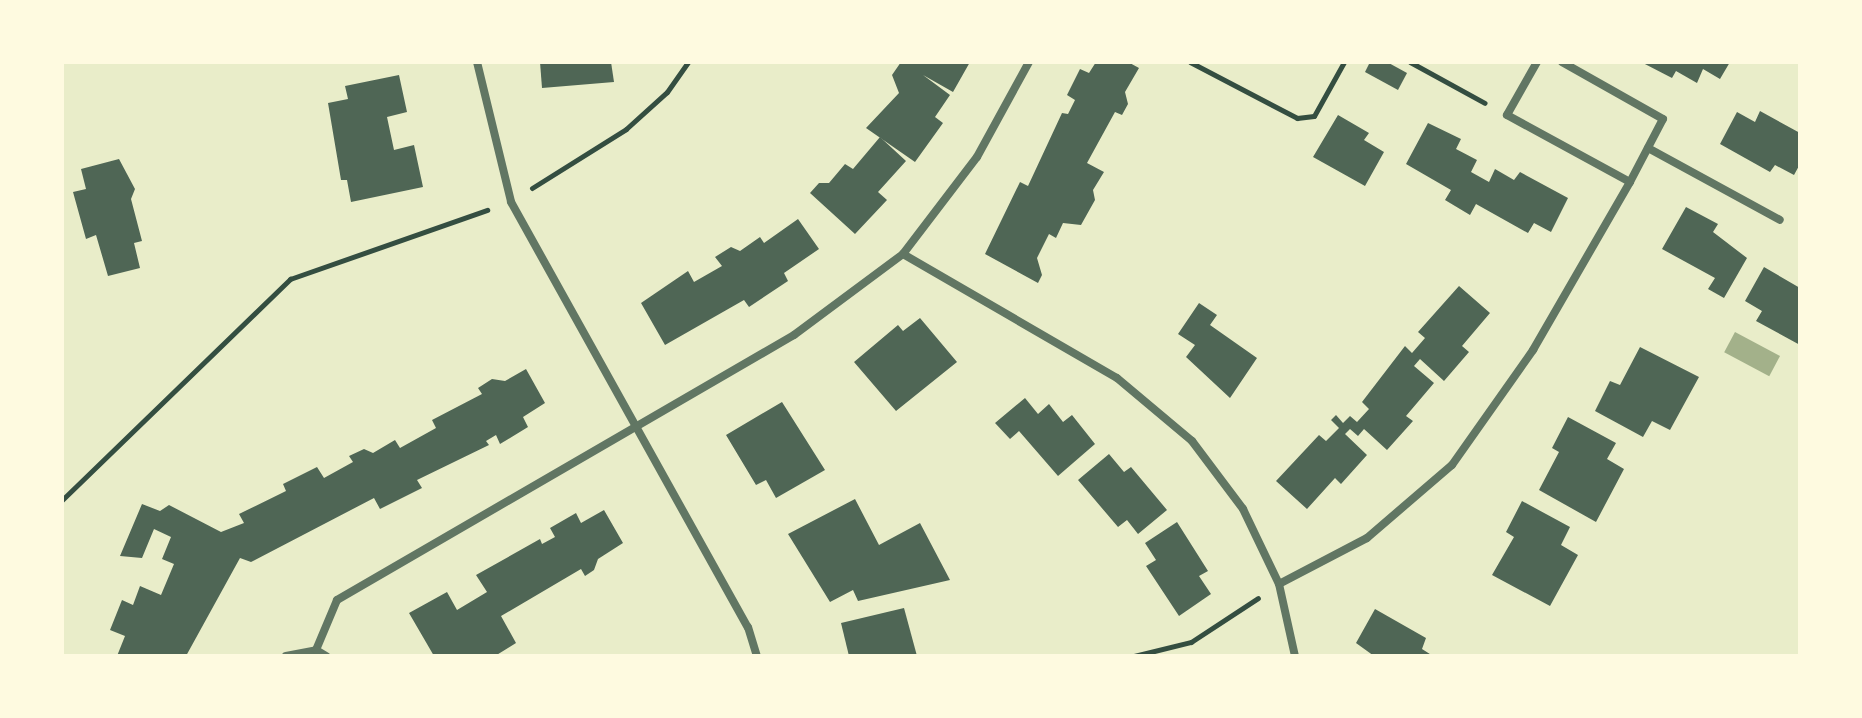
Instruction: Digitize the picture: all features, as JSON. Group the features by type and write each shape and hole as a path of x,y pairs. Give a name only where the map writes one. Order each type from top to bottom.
{"street":[{"path":"477,62 511,202 632,427 748,627 757,656"},
{"path":"316,650 337,600 794,335 903,254 977,157 1029,62"},
{"path":"1537,62 1507,115 1630,182"},
{"path":"1279,584 1367,538 1452,465 1533,350 1630,182 1663,119 1562,62"},
{"path":"1648,148 1780,220"},
{"path":"903,254 1117,378 1192,441 1243,509 1279,584 1295,656"},
{"path":"286,656 316,650 326,656"}],"path":[{"path":"62,500 290,279 511,202 626,129 667,92 688,62"},
{"path":"1190,62 1297,118 1314,116 1344,62"},
{"path":"1410,62 1507,115"},
{"path":"1134,656 1191,642 1279,584"}],"shaded area":[{"path":"1735,332 1780,356 1769,376 1724,352"}],"building":[{"path":"540,62 611,62 614,82 542,88"},
{"path":"901,62 970,62 953,92 923,75 950,95 935,117 943,123 915,162 866,128 899,93 892,75"},
{"path":"1096,62 1128,62 1139,68 1125,92 1128,104 1122,115 1115,112 1087,163 1104,172 1093,190 1095,200 1081,225 1063,223 1056,238 1049,234 1037,258 1042,275 1038,283 985,254 1020,182 1028,186 1062,113 1068,114 1075,100 1067,95 1080,69 1089,73"},
{"path":"1370,62 1387,62 1407,73 1398,90 1365,72"},
{"path":"1641,62 1730,62 1720,79 1703,69 1697,83 1676,71 1672,78"},
{"path":"399,75 407,112 387,117 394,150 414,145 423,187 351,202 347,180 341,180 328,103 348,99 345,86"},
{"path":"1760,111 1800,133 1800,164 1794,175 1775,165 1770,172 1720,144 1737,112 1755,122"},
{"path":"1338,115 1369,133 1364,140 1384,152 1365,186 1313,157"},
{"path":"1428,123 1461,139 1456,149 1477,160 1471,172 1489,182 1495,169 1514,180 1520,172 1568,198 1551,232 1534,223 1528,233 1476,204 1470,215 1445,200 1451,190 1406,164"},
{"path":"880,137 906,161 878,192 887,200 855,234 810,193 819,183 829,183 845,164 853,169"},
{"path":"119,159 135,189 131,199 142,241 134,243 140,268 108,276 96,235 86,239 73,192 86,189 81,169"},
{"path":"1686,207 1718,224 1713,232 1747,258 1724,298 1708,289 1715,278 1662,249"},
{"path":"798,219 819,249 784,273 788,281 749,307 744,300 665,345 641,303 688,271 694,282 722,266 715,257 731,247 740,251 760,237 764,243"},
{"path":"1764,267 1800,288 1800,345 1756,321 1762,311 1745,301"},
{"path":"1459,286 1490,313 1462,346 1469,352 1444,381 1420,359 1414,366 1434,383 1406,416 1413,421 1387,450 1364,429 1358,436 1350,429 1345,434 1367,455 1341,484 1335,478 1307,509 1276,481 1319,435 1326,441 1339,428 1331,420 1336,415 1343,423 1350,416 1357,422 1369,409 1362,402 1405,346 1412,353 1425,338 1418,332"},
{"path":"1199,303 1217,315 1210,325 1257,358 1230,398 1186,357 1195,345 1178,334"},
{"path":"920,318 957,362 896,411 854,362 898,325 903,331"},
{"path":"1640,347 1699,377 1670,430 1652,421 1643,437 1595,411 1610,381 1620,385"},
{"path":"526,369 545,403 523,417 528,427 500,444 496,435 486,441 489,445 417,480 422,488 380,509 374,498 251,562 240,558 186,656 117,656 125,636 110,630 122,600 133,605 140,586 161,595 174,564 162,559 171,537 154,529 142,558 120,556 142,504 160,511 169,505 221,532 244,523 239,514 286,491 283,484 317,467 324,478 353,462 349,456 364,449 373,453 395,440 400,448 436,428 432,420 482,394 478,388 492,379 505,381"},
{"path":"1025,398 1038,414 1049,404 1063,422 1072,415 1095,444 1058,476 1019,431 1010,439 995,423"},
{"path":"782,402 825,470 776,498 766,480 756,485 726,435"},
{"path":"1568,417 1616,443 1607,459 1624,469 1596,522 1539,490 1559,452 1552,448"},
{"path":"1109,454 1124,472 1131,467 1167,510 1138,534 1127,520 1118,527 1078,480"},
{"path":"855,499 879,545 920,523 950,580 858,601 853,590 830,602 788,534"},
{"path":"1522,501 1570,527 1561,545 1578,555 1550,606 1492,575 1514,537 1506,532"},
{"path":"604,510 623,543 598,559 594,570 585,576 581,569 501,616 516,643 495,656 434,656 409,613 447,592 457,610 487,592 476,575 540,539 542,544 555,537 550,528 576,513 581,523"},
{"path":"1177,522 1208,571 1199,576 1211,594 1179,616 1146,566 1156,560 1145,543"},
{"path":"904,608 917,656 849,656 841,623"},
{"path":"1375,609 1426,638 1422,649 1433,656 1374,656 1356,643"}]}
